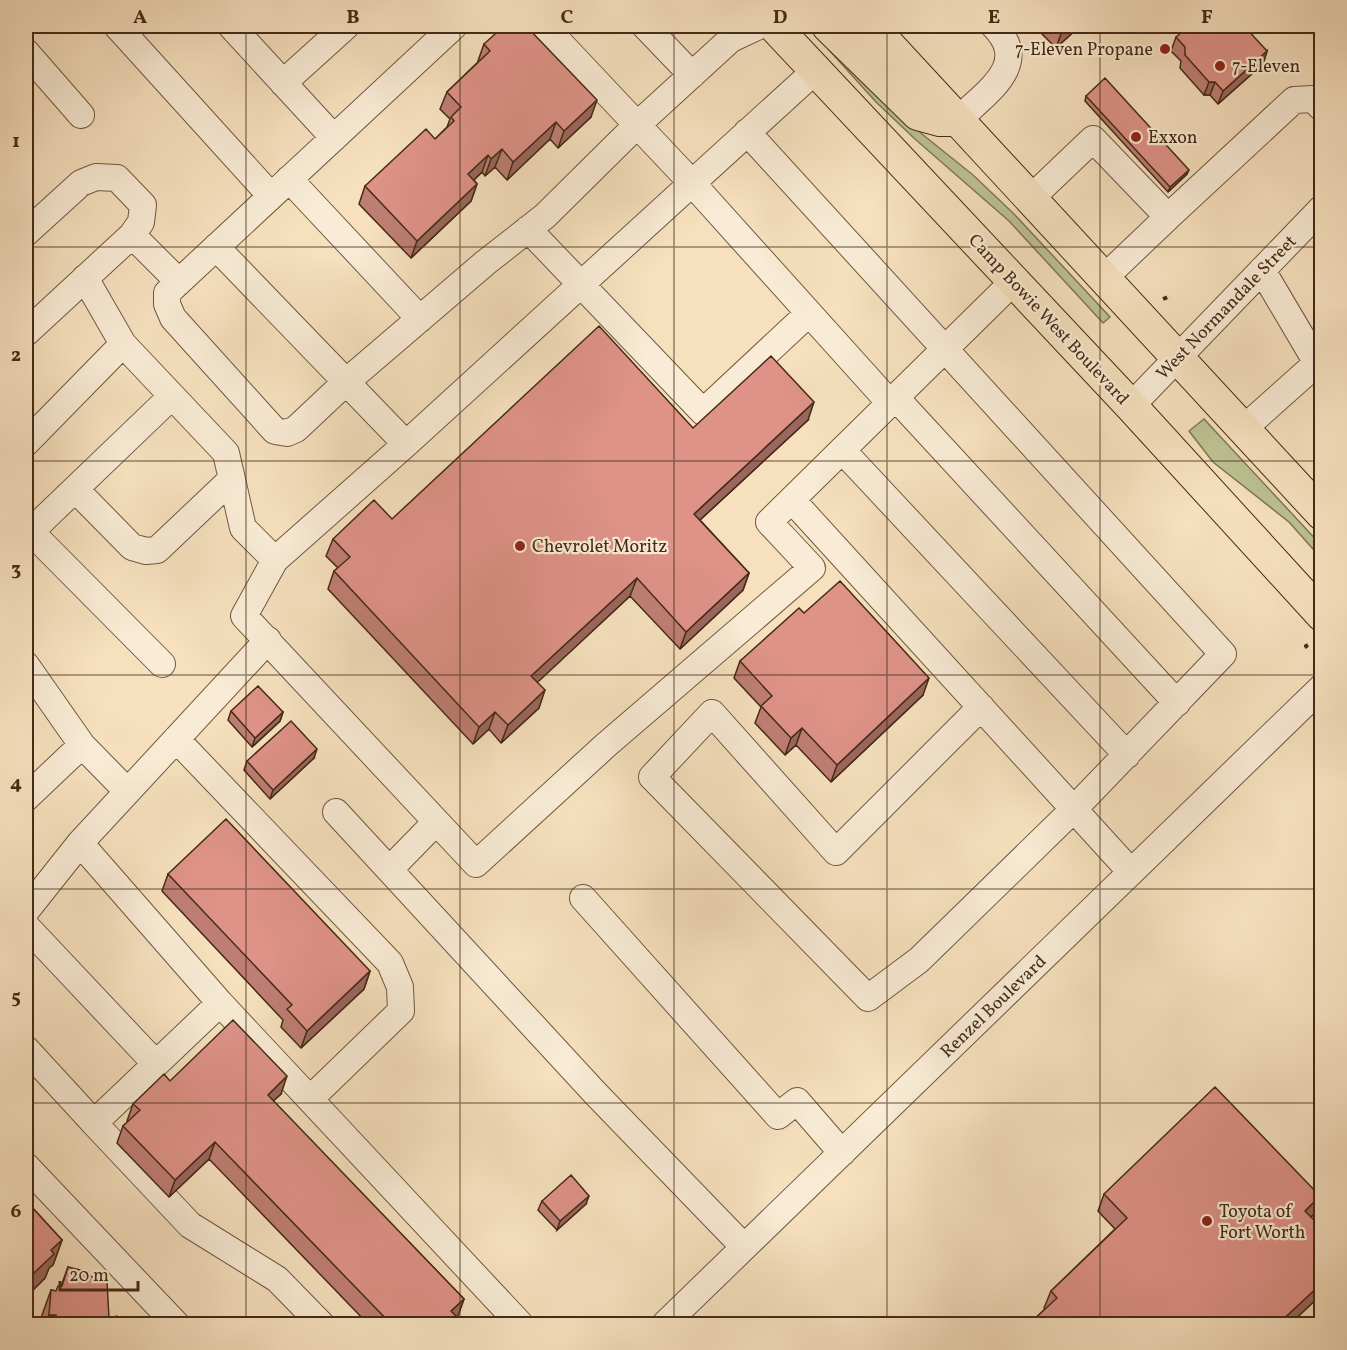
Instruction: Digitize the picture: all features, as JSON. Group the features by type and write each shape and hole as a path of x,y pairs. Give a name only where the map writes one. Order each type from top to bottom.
{"main road":[{"name":"Camp Bowie West Boulevard","path":"774,26 1131,406 1322,615"},
{"path":"828,26 918,114 940,120 958,120"},
{"path":"871,26 1322,514"}],"street":[{"path":"117,26 280,188 420,319"},
{"path":"231,26 334,138"},
{"path":"283,83 346,26"},
{"path":"453,26 167,293 167,304 173,318 275,431 287,433 296,429 346,382 545,216 637,125 731,39 759,26"},
{"path":"544,26 809,313 1177,703"},
{"path":"645,26 692,75"},
{"path":"958,120 997,82 1007,66 1010,52 1006,40 994,26"},
{"path":"26,52 81,115"},
{"path":"816,70 406,444 275,560 244,616 476,864 606,745 812,567 769,522 1014,281"},
{"path":"1104,278 1294,100 1313,99 1322,108"},
{"path":"747,132 1223,654 1074,809 919,960 868,998 652,777 712,713 836,852 981,707"},
{"path":"1030,199 1093,139 1168,217"},
{"path":"26,233 81,183 96,177 117,178 143,205 141,222 132,235 26,331"},
{"name":"West Normandale Street","path":"1131,406 1322,208"},
{"path":"528,229 703,412 809,313"},
{"path":"132,235 178,282"},
{"path":"216,248 406,444"},
{"path":"1242,430 1319,365 1262,270"},
{"path":"85,278 123,344 226,453 243,528 275,560"},
{"path":"26,443 123,344"},
{"path":"162,664 28,534 172,396"},
{"path":"842,450 1126,754"},
{"path":"75,489 132,547 146,551 157,550 232,479"},
{"path":"792,500 1131,872"},
{"path":"26,910 80,843 268,640"},
{"path":"26,665 82,745 127,792"},
{"name":"Renzel Boulevard","path":"664,1324 1322,687"},
{"path":"176,739 390,963 400,987 401,1011 310,1099"},
{"path":"26,798 82,745"},
{"path":"336,812 596,1094 744,1247"},
{"path":"390,870 436,822"},
{"path":"80,843 220,1003 520,1324"},
{"path":"583,898 778,1116 796,1101 842,1153"},
{"path":"26,927 156,1064"},
{"path":"94,1124 220,1003"},
{"path":"26,1050 190,1225 278,1279 321,1324"},
{"path":"26,1166 176,1324"}],"green space":[{"path":"820,40 922,134 973,175 1014,214 1110,317 1103,323 1009,221 876,102"},
{"path":"1204,419 1321,545 1321,558 1289,522 1213,462 1189,431"}],"building":[{"path":"504,26 526,26 597,100 564,131 556,122 513,162 502,149 491,159 488,155 468,174 477,184 417,241 365,186 426,129 435,139 454,121 451,117 461,107 447,92 490,51 484,44"},
{"path":"1057,26 1068,26 1062,31"},
{"name":"7-Eleven","path":"1189,26 1244,26 1267,51 1223,91 1215,82 1209,82 1185,55 1185,47 1176,37"},
{"name":"Exxon","path":"1105,78 1189,170 1170,187 1086,96"},
{"name":"Chevrolet Moritz","path":"599,326 693,428 771,356 814,402 694,514 749,573 686,632 637,578 531,676 545,690 508,725 495,712 479,727 334,571 350,557 333,539 374,500 392,519"},
{"path":"840,581 929,678 837,765 802,728 791,738 761,706 772,696 740,661 799,608 804,613"},
{"path":"258,686 283,712 255,738 231,711"},
{"path":"291,721 317,749 273,790 247,761"},
{"path":"226,819 370,971 307,1031 287,1009 292,1005 168,874"},
{"path":"233,1020 287,1076 268,1095 464,1299 451,1311 464,1324 391,1324 215,1142 175,1180 123,1126 140,1110 133,1104 164,1074 170,1081"},
{"name":"Toyota of Fort Worth","path":"1215,1087 1320,1196 1305,1211 1322,1228 1322,1283 1278,1324 1029,1324 1057,1298 1051,1291 1127,1218 1104,1194"},
{"path":"571,1175 589,1196 560,1221 542,1201"},
{"path":"26,1191 29,1195 29,1204 62,1240 51,1250 54,1254 34,1273 31,1269 26,1274"},
{"path":"68,1267 89,1272 90,1276 107,1282 109,1318 117,1316 125,1324 57,1324 56,1315 49,1315 51,1290 56,1291 58,1286 62,1286"}],"place":[{"name":"7-Eleven Propane","path":"1165,49"},
{"name":"7-Eleven","path":"1220,66"},
{"name":"Exxon","path":"1136,137"},
{"name":"Chevrolet Moritz","path":"520,546"},
{"name":"Toyota of Fort Worth","path":"1207,1221"}]}
